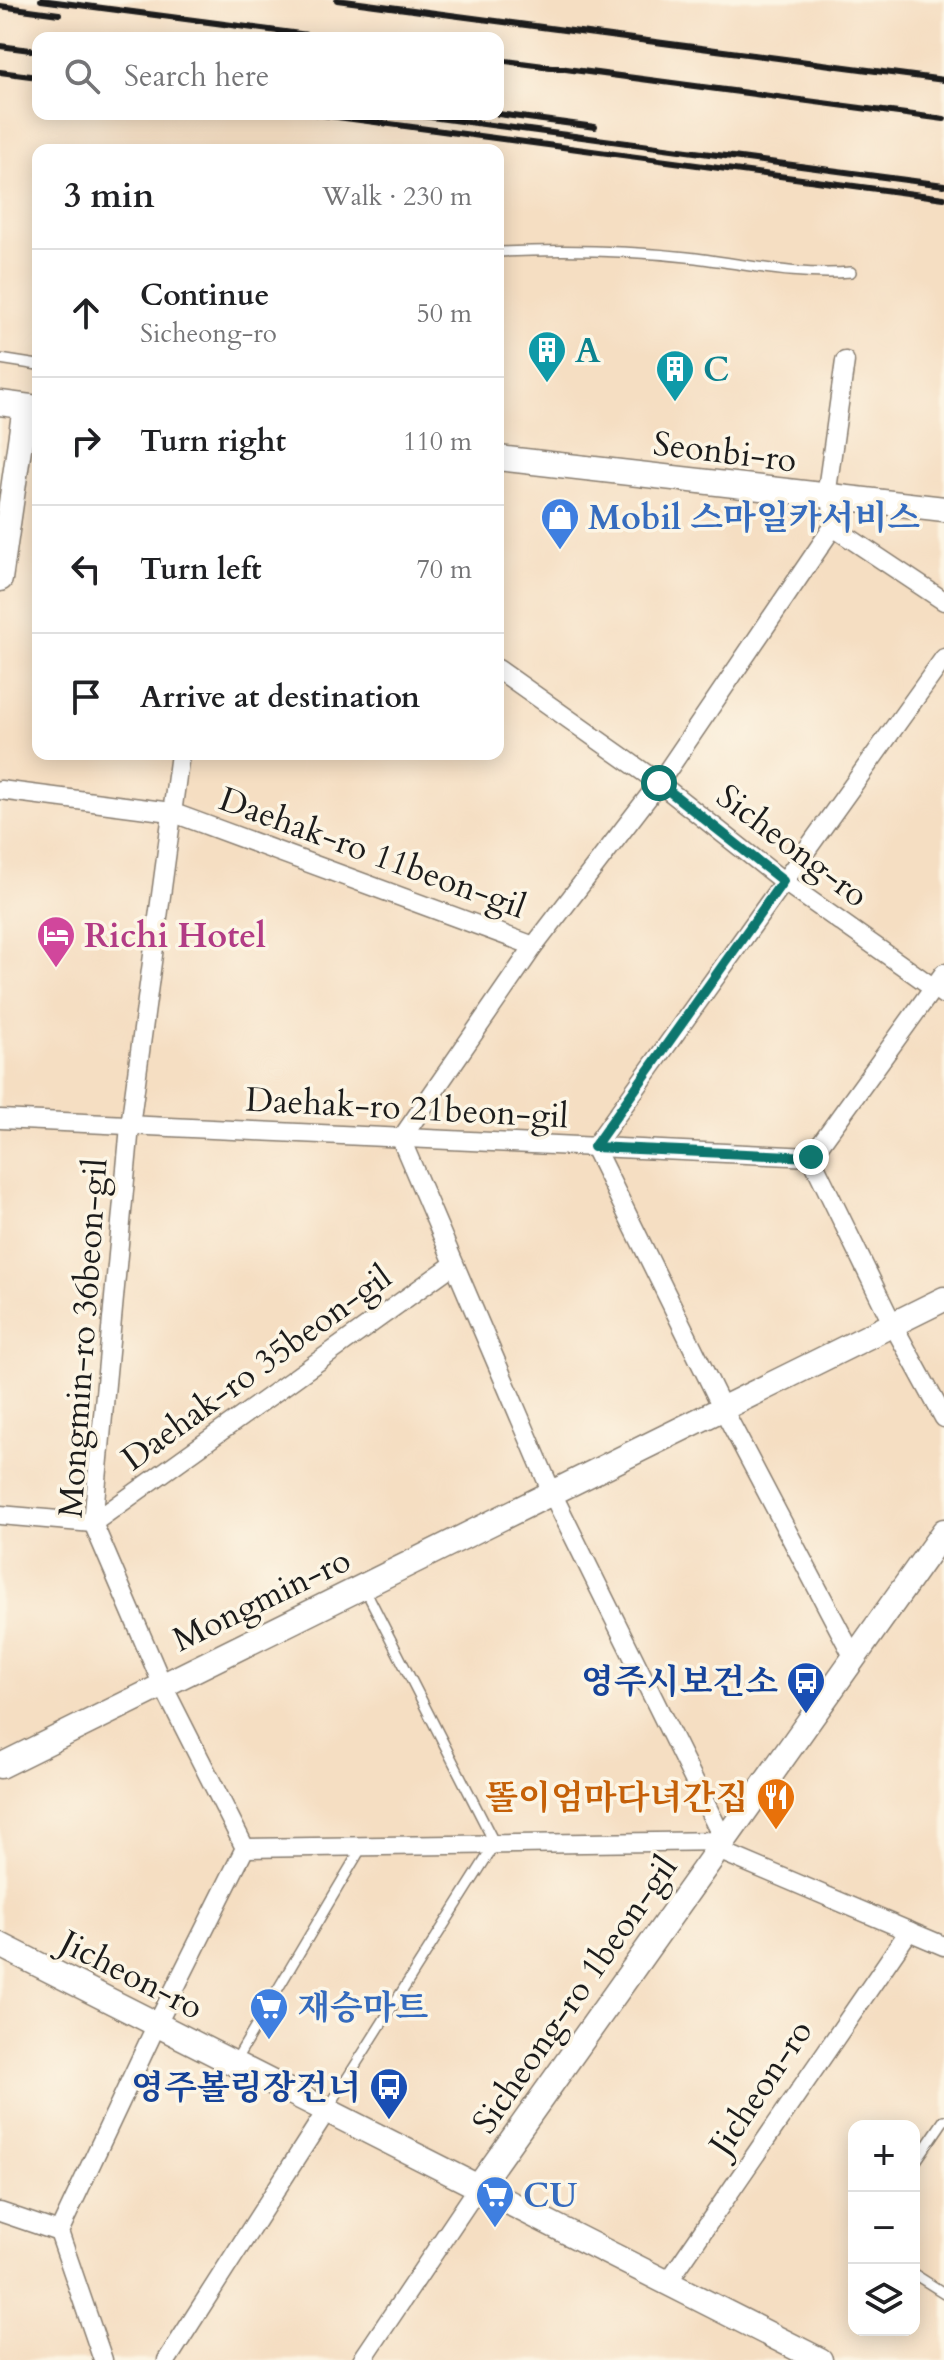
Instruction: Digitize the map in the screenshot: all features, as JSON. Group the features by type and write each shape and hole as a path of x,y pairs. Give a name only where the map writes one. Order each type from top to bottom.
{"main road":[{"path":"0,403 31,408 0,579"},
{"name":"Seonbi-ro","path":"504,459 944,509"},
{"name":"Mongmin-ro","path":"0,1766 944,1299"},
{"name":"Sicheong-ro 1beon-gil","path":"479,2186 944,1531"},
{"name":"Jicheon-ro","path":"0,1945 820,2360"}],"street":[{"path":"845,361 829,497 833,527 659,783 534,946 401,1139 552,1493 721,1845 944,1946"},
{"path":"833,527 944,601"},
{"path":"854,1658 723,1409 594,1147 944,658"},
{"name":"Sicheong-ro","path":"504,673 659,783 783,881 941,985 811,1157"},
{"name":"Mongmin-ro 36beon-gil","path":"179,760 130,1126 93,1523 163,1686 245,1848"},
{"name":"Daehak-ro 11beon-gil","path":"0,790 171,812 534,946"},
{"name":"Daehak-ro 21beon-gil","path":"0,1119 811,1157"},
{"path":"811,1157 893,1325 944,1418"},
{"name":"Daehak-ro 35beon-gil","path":"93,1523 454,1264"},
{"path":"0,1515 93,1523"},
{"name":"Sicheong-ro 1beon-gil","path":"245,1848 495,1844 721,1845"},
{"path":"103,2360 59,2232 157,2024 245,1848"},
{"name":"Jicheon-ro","path":"668,2282 909,1931"},
{"path":"167,2360 327,2110"},
{"path":"362,2360 479,2186"},
{"path":"0,2212 59,2232"}],"lane":[{"path":"504,252 575,249 685,257 826,274 851,272"},
{"path":"0,359 32,364"},
{"path":"327,2110 495,1844 364,1586"},
{"path":"234,2063 362,1847"},
{"path":"920,2155 944,2120"},
{"path":"920,2278 944,2293"}],"railway":[{"path":"41,0 285,32"},
{"path":"337,0 944,80"},
{"path":"0,6 59,14"},
{"path":"0,46 32,50"},
{"path":"504,61 944,119"},
{"path":"0,72 32,76"},
{"path":"504,115 595,127"},
{"path":"360,120 944,198"},
{"path":"453,120 944,185"}],"place":[{"name":"A","path":"547,384"},
{"name":"C","path":"675,403"},
{"name":"Mobil 스마일카서비스","path":"560,551"},
{"name":"Richi Hotel","path":"56,969"},
{"name":"영주시보건소","path":"806,1715"},
{"name":"똘이엄마다녀간집","path":"776,1831"},
{"name":"재승마트","path":"269,2041"},
{"name":"영주볼링장건너","path":"389,2121"},
{"name":"CU","path":"495,2229"}],"route":[{"path":"659,783 783,881 594,1147 811,1157"}]}
